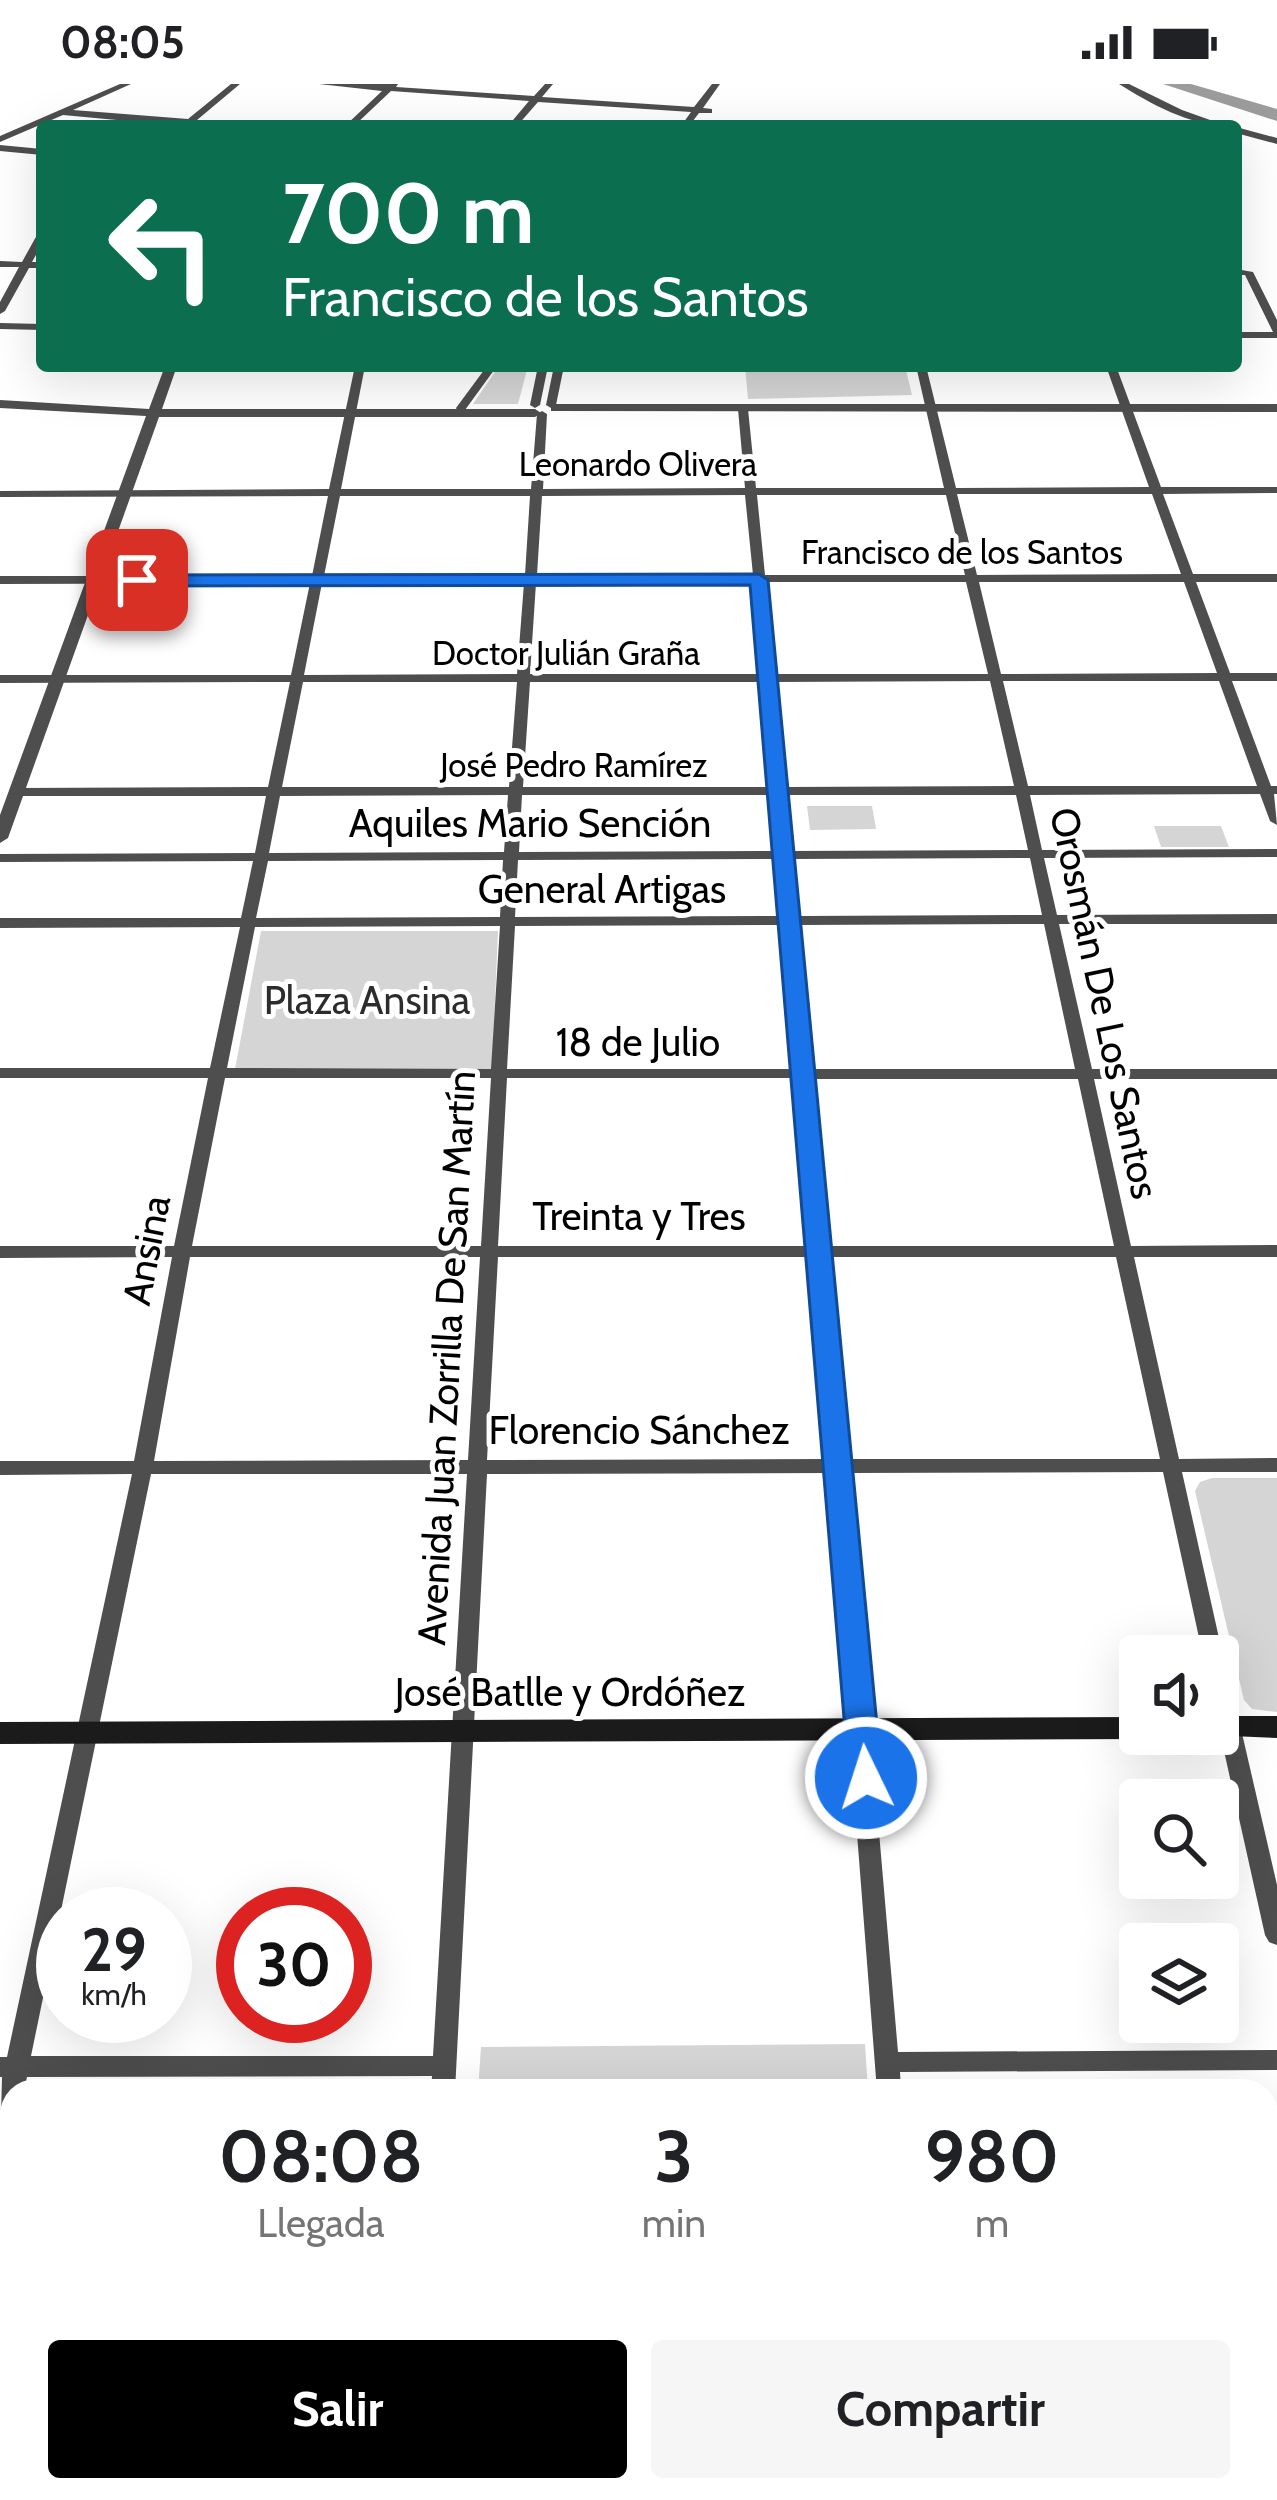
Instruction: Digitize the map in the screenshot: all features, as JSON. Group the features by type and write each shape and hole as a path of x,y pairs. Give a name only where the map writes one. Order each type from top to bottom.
{"main road":[{"path":"1239,1727 1277,1727"},
{"name":"José Batlle y Ordóñez","path":"0,1733 1119,1728"}],"street":[{"path":"46,120 127,84"},
{"path":"193,120 236,84"},
{"path":"323,84 703,111"},
{"path":"517,120 549,84"},
{"path":"700,120 716,84"},
{"path":"692,120 728,84"},
{"path":"1123,84 1204,120"},
{"path":"355,120 391,87"},
{"path":"62,112 146,120"},
{"path":"0,144 36,125"},
{"path":"1242,132 1277,141"},
{"path":"0,144 36,151"},
{"path":"0,311 36,247"},
{"path":"0,264 36,265"},
{"path":"1242,272 1277,333 1242,335"},
{"path":"0,326 36,327"},
{"path":"0,838 8,792 56,679 169,372"},
{"name":"Ansina","path":"8,2067 89,1733 359,372"},
{"path":"460,408 487,372"},
{"path":"541,409 543,372"},
{"path":"541,409 557,372"},
{"name":"Orosmán De Los Santos","path":"923,372 1022,790 1208,1635"},
{"path":"1113,372 1223,677 1271,790 1277,820"},
{"path":"0,402 155,411 1277,408"},
{"path":"351,411 541,409"},
{"name":"Avenida Juan Zorrilla De San Martín","path":"443,2079 466,1731 511,856 541,409"},
{"path":"743,409 806,1074 888,2079"},
{"name":"Leonardo Olivera","path":"0,494 1277,490"},
{"name":"Francisco de los Santos","path":"0,580 1277,578"},
{"name":"Doctor Julián Graña","path":"0,679 296,682 1277,676"},
{"name":"José Pedro Ramírez","path":"8,792 1271,790"},
{"name":"Aquiles Mario Sención","path":"0,858 1277,854"},
{"name":"General Artigas","path":"0,923 1277,919"},
{"name":"18 de Julio","path":"0,1073 1277,1074"},
{"name":"Treinta y Tres","path":"0,1252 490,1248 1277,1251"},
{"name":"Florencio Sánchez","path":"0,1468 1277,1465"},
{"path":"1231,1755 1277,1936"},
{"path":"887,2062 1277,2060"},
{"path":"8,2067 443,2079"}],"green space":[{"path":"495,372 526,372 518,404 473,404"},
{"path":"746,372 906,372 912,395 748,399"},
{"path":"807,806 872,806 876,829 810,830"},
{"path":"1154,826 1221,826 1229,847 1161,847"},
{"name":"Plaza Ansina","path":"261,931 498,931 492,1070 235,1069"},
{"path":"1277,1478 1277,1712 1252,1709 1244,1700 1239,1635 1229,1635 1195,1491 1200,1482"},
{"path":"865,2044 867,2079 479,2079 481,2047"}],"waterway":[{"path":"1172,84 1277,115"}],"route":[{"path":"137,580 759,580 866,1778"}]}
